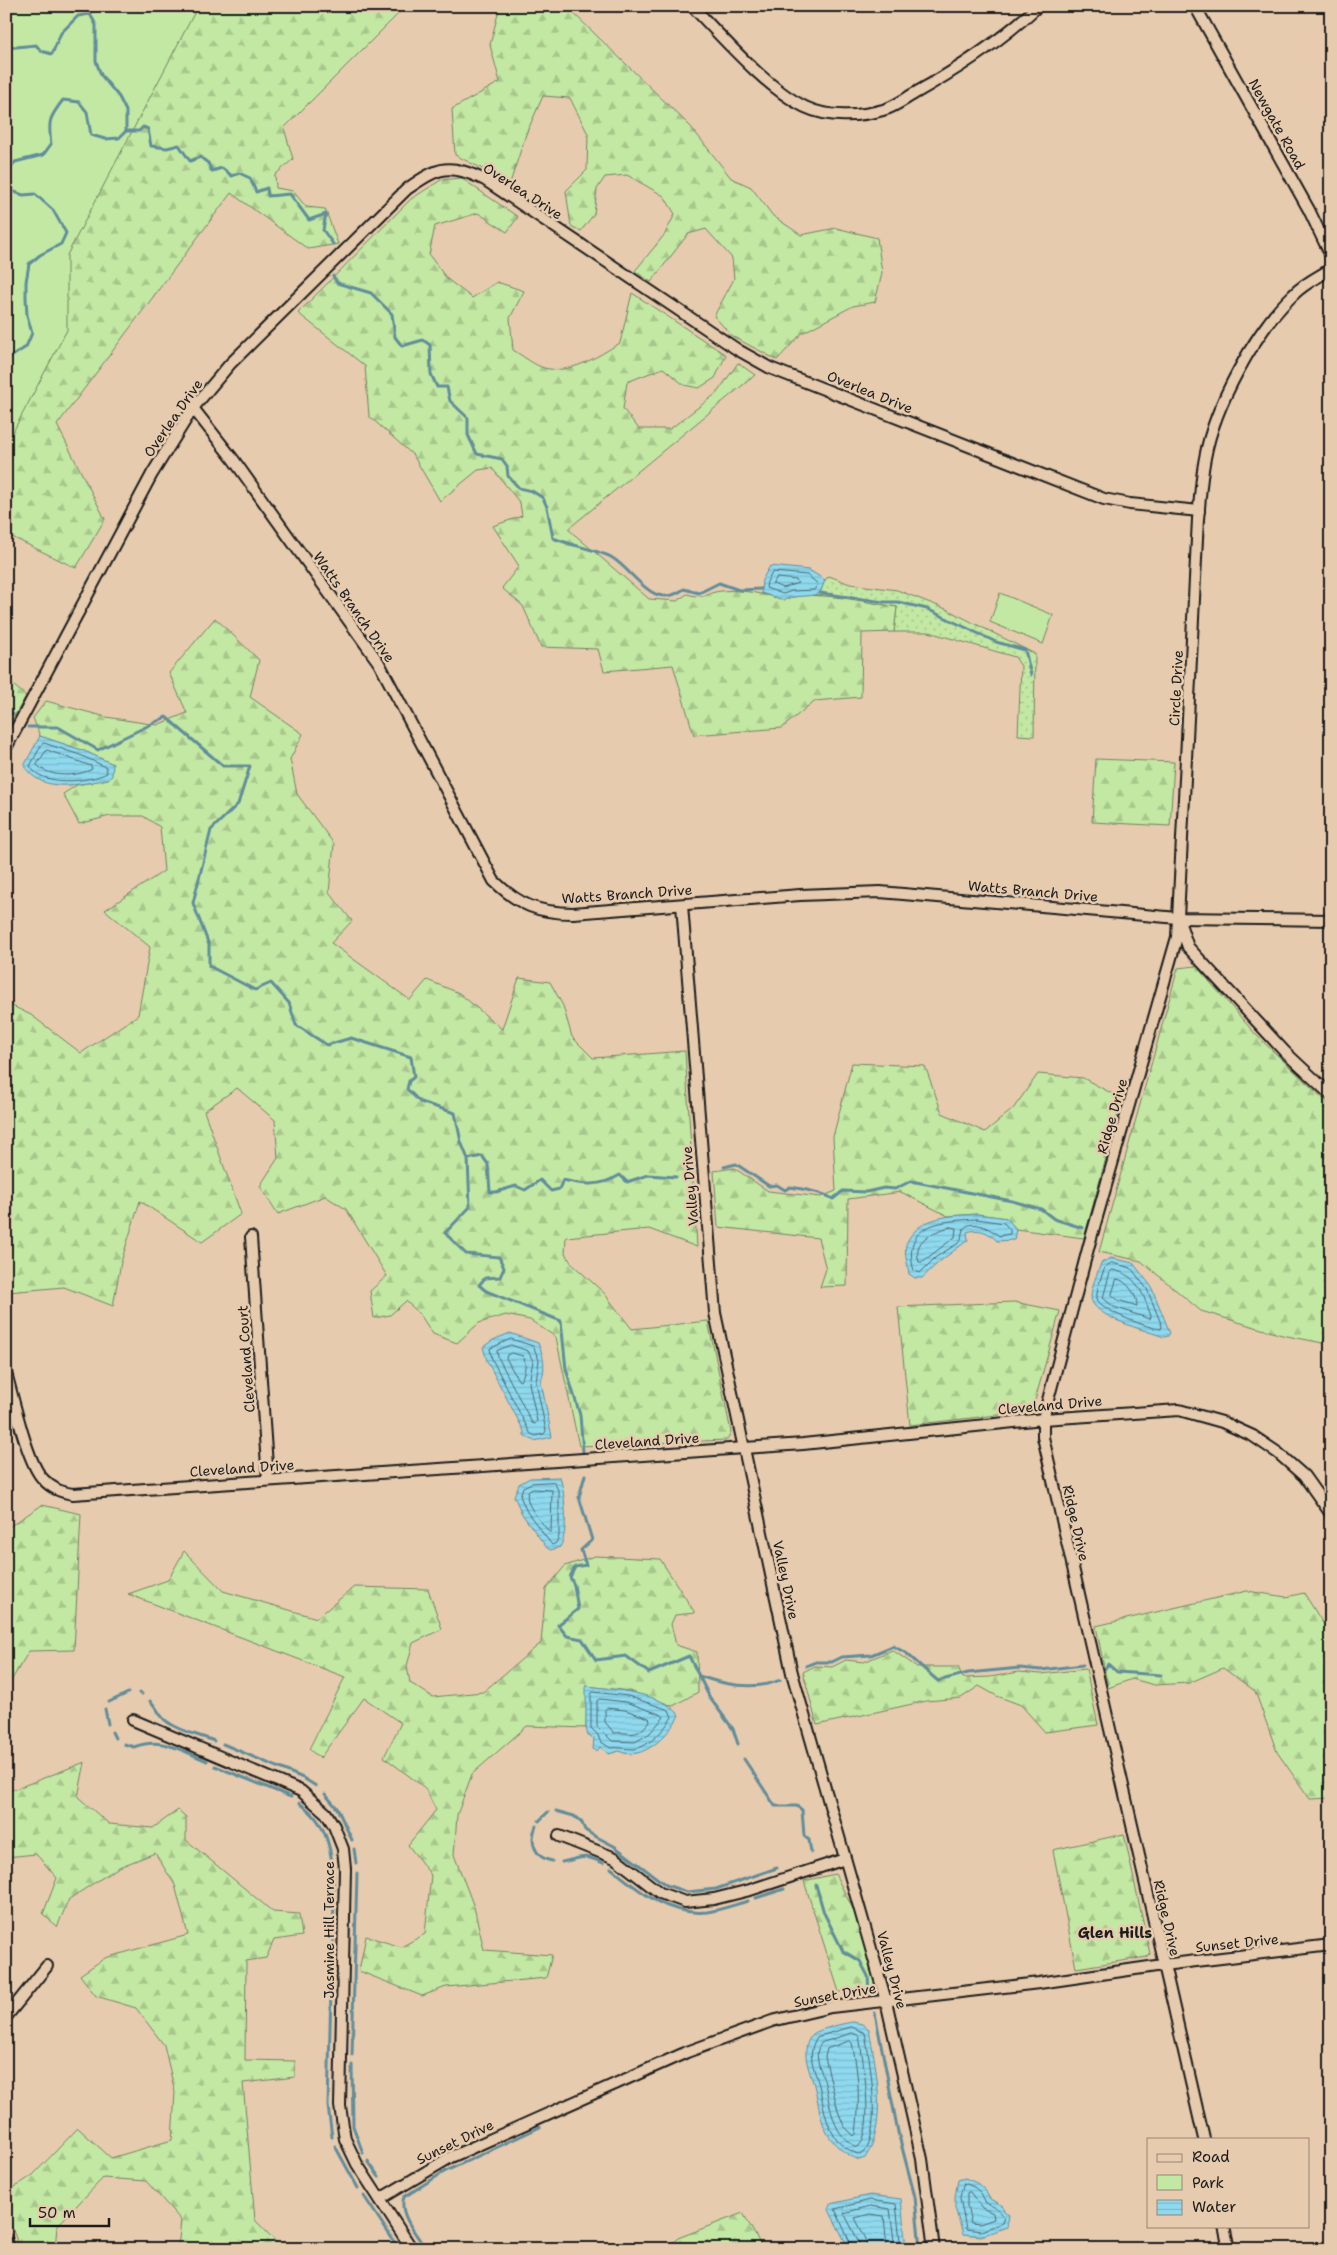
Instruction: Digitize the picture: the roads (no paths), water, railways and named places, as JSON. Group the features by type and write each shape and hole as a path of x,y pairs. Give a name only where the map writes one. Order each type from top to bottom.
{"street":[{"path":"692,6 780,92 807,108 826,113 858,115 886,110 958,70 1038,6"},
{"name":"Newgate Road","path":"1195,6 1309,210 1331,256"},
{"name":"Overlea Drive","path":"6,748 152,474 193,408 230,364 407,189 440,170 448,168 463,170 485,180 738,350 770,368 1104,499 1130,504 1199,511"},
{"name":"Circle Drive","path":"1331,269 1294,293 1267,322 1224,398 1213,425 1205,457 1199,511 1178,918 1188,947 1285,1052 1331,1095"},
{"name":"Watts Branch Drive","path":"193,408 233,459 379,663 494,881 517,901 548,912 573,913 800,895 880,892 1178,918 1331,920"},
{"name":"Valley Drive","path":"682,905 715,1313 792,1674 886,2001 922,2159 934,2249"},
{"name":"Ridge Drive","path":"1178,918 1177,937 1089,1245 1043,1419 1043,1437 1204,2138"},
{"name":"Cleveland Court","path":"251,1237 268,1480"},
{"name":"Cleveland Drive","path":"6,1373 27,1448 42,1478 59,1492 73,1494 744,1448 1043,1419 1179,1410 1222,1422 1253,1436 1293,1465 1317,1492 1331,1514"},
{"name":"Jasmine Hill Terrace","path":"133,1720 302,1791 320,1807 334,1826 343,1849 346,1870 340,2106 342,2125 345,2139 356,2164 412,2249"},
{"path":"559,1836 614,1858 660,1893 685,1902 714,1900 844,1859"},
{"name":"Sunset Drive","path":"380,2198 451,2157 687,2052 772,2021 831,2007 1039,1983 1163,1965 1331,1945"},
{"path":"6,2017 48,1966"},
{"path":"1224,2228 1229,2249"},
{"path":"6,2239 10,2249"}],"water":[{"path":"770,566 809,570 825,580 820,593 784,600 761,593 762,580"},
{"path":"40,736 82,750 113,764 112,776 108,779 74,785 52,784 41,781 24,766"},
{"path":"977,1214 1007,1218 1016,1229 1014,1240 997,1241 991,1235 984,1232 976,1230 967,1232 968,1240 939,1262 922,1278 915,1278 909,1274 905,1248 914,1232 929,1221 938,1218"},
{"path":"1111,1258 1133,1263 1151,1286 1170,1333 1168,1336 1164,1337 1110,1317 1093,1304 1091,1293 1101,1263"},
{"path":"510,1333 538,1343 544,1367 541,1382 552,1437 534,1441 524,1435 524,1431 487,1361 483,1347 493,1340"},
{"path":"560,1477 565,1503 564,1532 560,1547 551,1550 547,1548 522,1514 514,1496 519,1484 530,1478"},
{"path":"586,1686 637,1693 650,1697 672,1708 679,1715 662,1738 646,1750 628,1754 619,1751 609,1754 600,1747 597,1751 593,1749 594,1738 588,1736 586,1728"},
{"path":"853,2022 862,2024 869,2029 875,2061 878,2095 878,2113 872,2144 865,2158 859,2160 839,2147 826,2130 821,2118 806,2059 807,2046 813,2034 826,2028"},
{"path":"965,2178 977,2183 985,2190 990,2199 1003,2206 1004,2211 1009,2215 1007,2227 981,2236 963,2234 955,2208 955,2197 958,2180"},
{"path":"870,2195 901,2199 906,2249 849,2249 829,2210 830,2204"}],"waterway":[{"path":"6,360 26,347 32,333 27,315 26,298 29,264 40,255 61,244 66,233 53,210 35,194 23,195 12,191 9,169 15,162 43,155 51,144 51,120 63,100 79,102 87,112 91,135 105,139 119,138 126,131 126,111 119,97 101,75 96,61 96,25 90,14 90,6"},
{"path":"6,48 36,45 41,51 52,54 61,33 78,16 90,14"},
{"path":"126,131 139,131 143,127 148,129 151,146 167,148 179,145 190,161 200,157 208,163 212,171 222,168 232,176 239,173 250,178 256,192 267,188 268,196 290,194 309,220 326,214 323,230 333,244"},
{"path":"333,276 337,283 371,293 392,314 395,337 402,346 423,340 430,345 431,374 437,387 447,387 450,401 468,418 468,435 477,454 502,459 507,466 508,476 519,488 532,491 543,498 547,507 553,538 611,557 645,587 653,593 663,596 673,595 684,589 699,593 719,583 739,590 761,589"},
{"path":"820,593 884,602 898,602 927,609 996,642 1025,650 1031,675"},
{"path":"6,710 13,714"},
{"path":"28,727 58,727 98,750 166,717 223,766 250,766 238,804 211,830 193,903 209,945 209,966 255,990 271,983 289,1003 296,1025 327,1045 351,1038 411,1057 414,1077 409,1081 407,1089 420,1102 455,1113 461,1142 468,1159 470,1207 445,1233 466,1254 499,1257 504,1268 500,1277 485,1278 479,1285 486,1291 561,1321 566,1369 580,1415 583,1452"},
{"path":"468,1159 482,1156 488,1164 490,1192 516,1186 525,1190 540,1180 551,1191 559,1189 563,1180 592,1184 606,1182 620,1175 627,1182 648,1175 676,1177"},
{"path":"724,1167 736,1164 769,1186 777,1185 785,1190 790,1187 806,1190 823,1194 833,1199 843,1191 866,1192 884,1188 895,1189 911,1181 1012,1201 1041,1209 1054,1219 1083,1228"},
{"path":"585,1475 579,1497 592,1540 581,1550 586,1565 575,1567 570,1577 574,1585 578,1609 558,1625 567,1636 582,1639 596,1660 626,1656 649,1673 689,1656 710,1698 733,1729 738,1744"},
{"path":"806,1666 816,1662 832,1662 842,1657 871,1655 893,1646 906,1653 938,1681 968,1673 1020,1668 1041,1670 1083,1665"},
{"path":"1104,1670 1108,1664 1117,1672 1161,1675"},
{"path":"699,1676 740,1686 760,1685 780,1680"},
{"path":"109,1702 128,1693"},
{"path":"150,1701 170,1724 214,1741"},
{"path":"105,1709 108,1724"},
{"path":"112,1732 115,1738"},
{"path":"124,1744 134,1747 153,1743 162,1744 180,1749 207,1761"},
{"path":"223,1744 303,1778 316,1786"},
{"path":"744,1759 775,1806 797,1806 802,1810 804,1836 809,1840 811,1852"},
{"path":"215,1766 291,1797"},
{"path":"325,1794 337,1808 352,1840"},
{"path":"300,1803 314,1816 322,1828 328,1843 334,1894 333,1942"},
{"path":"556,1811 574,1816 582,1823 585,1830 614,1846 666,1885 687,1892 716,1889 777,1868"},
{"path":"539,1821 548,1812"},
{"path":"536,1826 533,1838 535,1848 541,1857 552,1861"},
{"path":"354,1849 356,1863"},
{"path":"562,1862 586,1857 603,1863"},
{"path":"611,1868 643,1893 667,1906 679,1910 707,1912 748,1901"},
{"path":"352,2055 357,1873"},
{"path":"816,1885 824,1913 843,1951 860,1961 868,1976 869,1993"},
{"path":"756,1898 784,1889"},
{"path":"332,1951 328,2106 332,2137"},
{"path":"875,2013 898,2132 915,2197 920,2249"},
{"path":"352,2065 353,2126 363,2153"},
{"path":"426,2249 406,2217 403,2204 404,2197 444,2172 540,2127"},
{"path":"335,2146 358,2188"},
{"path":"368,2161 379,2177"},
{"path":"364,2196 399,2249"}],"district":[{"name":"Glen Hills","path":"1115,1933"}]}
